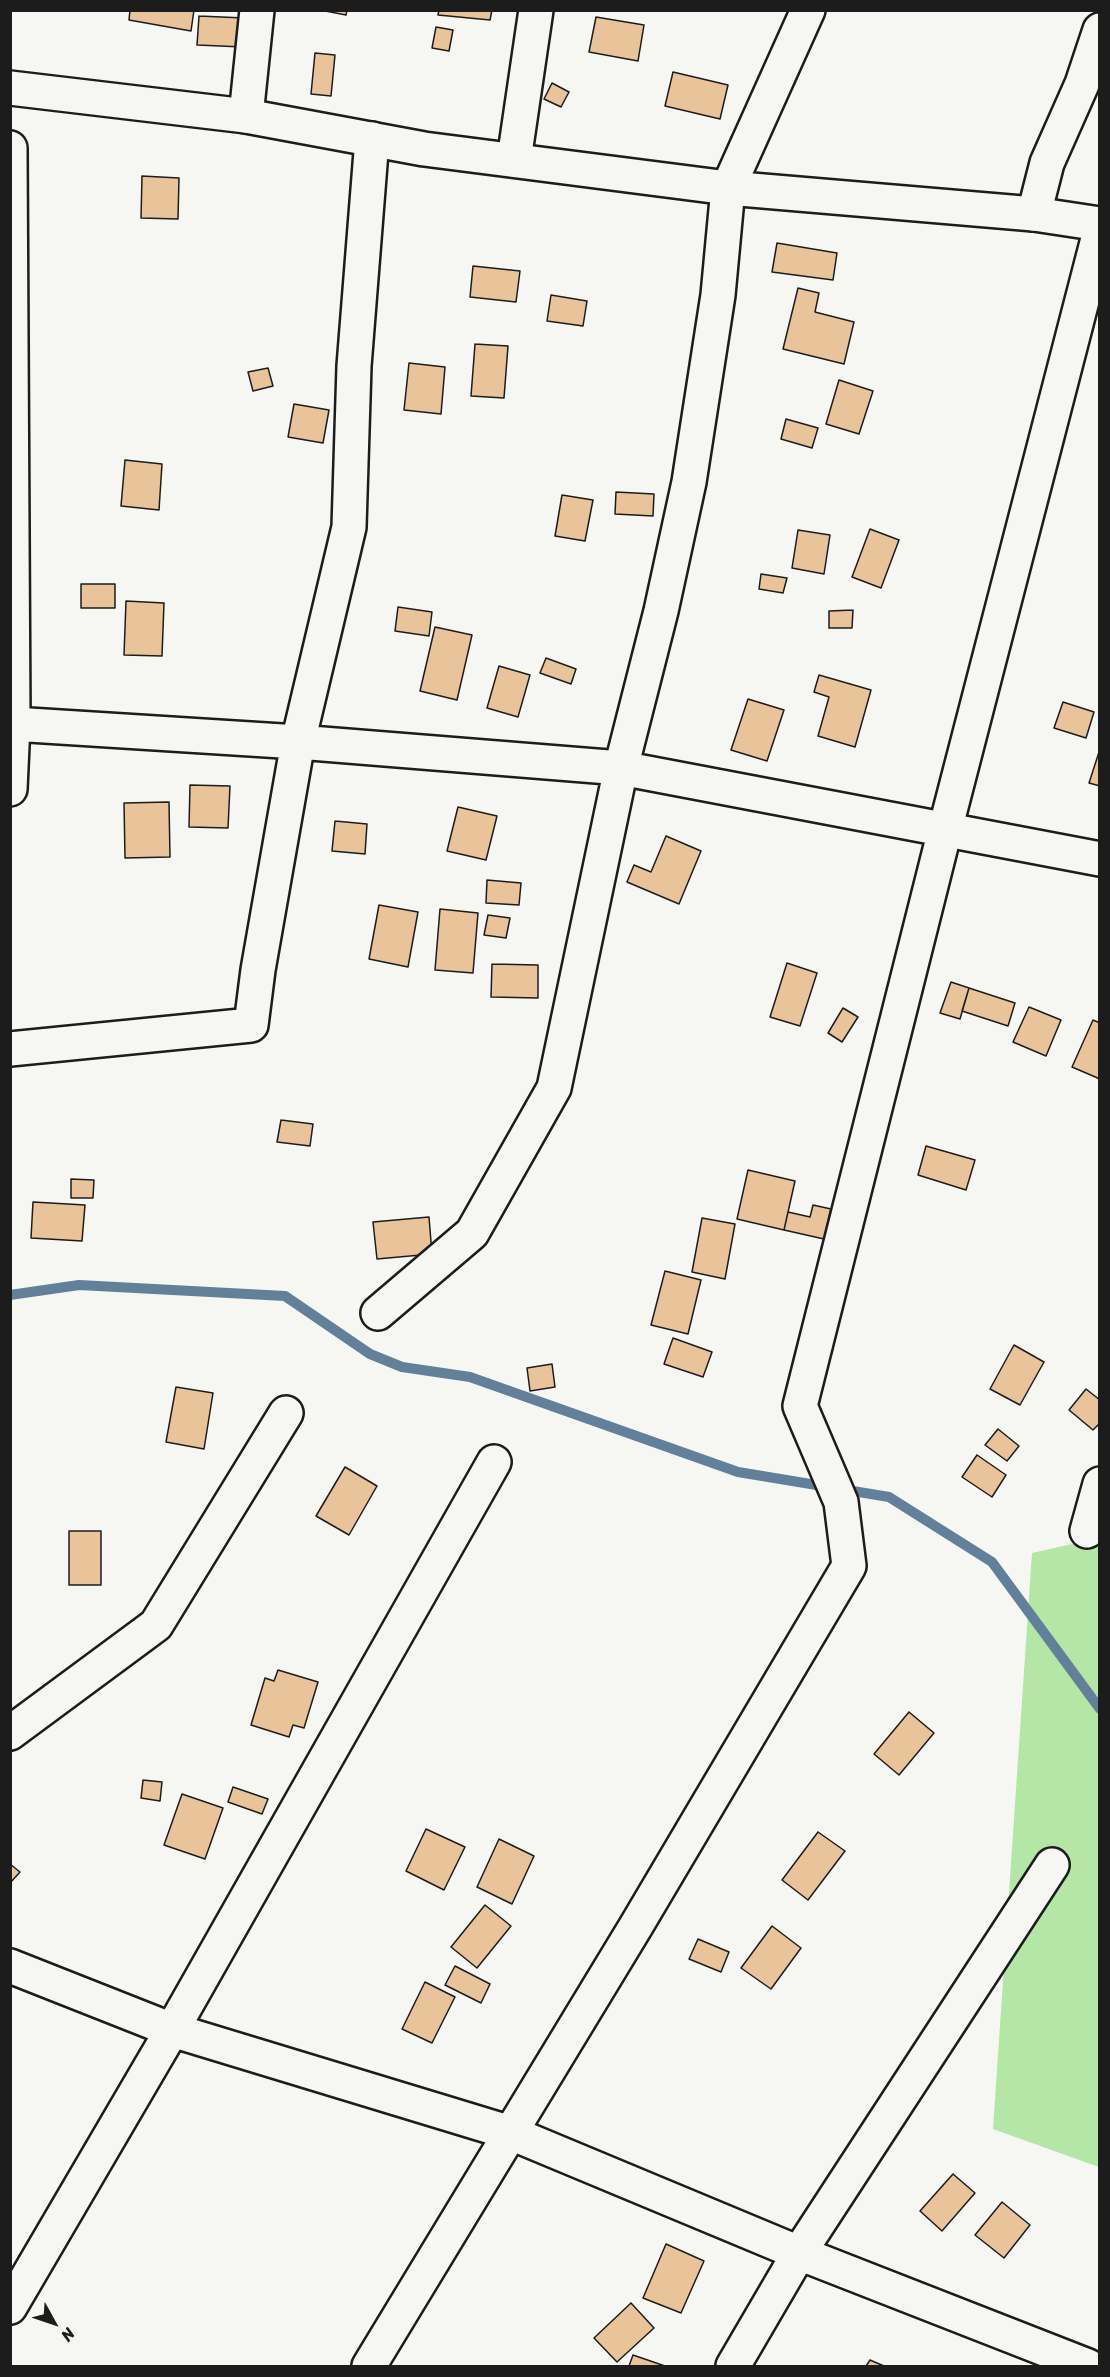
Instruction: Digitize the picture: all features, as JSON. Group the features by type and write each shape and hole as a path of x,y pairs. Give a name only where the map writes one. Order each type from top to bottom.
{"street":[{"path":"246,116 257,10"},
{"path":"514,160 536,10"},
{"path":"378,1313 472,1233 554,1088 621,768 661,612 689,482 718,295 728,189 808,10"},
{"path":"1034,214 1047,163 1082,84 1100,30"},
{"path":"10,88 246,116 372,139 728,189 1034,214 1100,224"},
{"path":"10,1049 251,1025 258,970 298,742 349,527 354,366 372,139"},
{"path":"10,148 13,724 10,789"},
{"path":"369,2367 636,1926 849,1566 841,1502 800,1406 945,830 1100,231"},
{"path":"13,724 298,742 621,768 1100,859"},
{"path":"10,1733 156,1625 286,1413"},
{"path":"10,2307 172,2030 494,1462"},
{"path":"1087,1531 1100,1484"},
{"path":"733,2367 799,2253 1053,1865"},
{"path":"10,1966 172,2030 511,2133 799,2253 1088,2367"}],"green space":[{"path":"1099,1538 1099,2167 993,2129 1032,1553"}],"building":[{"path":"130,10 194,10 191,31 129,20"},
{"path":"320,10 347,10 346,15"},
{"path":"439,10 492,10 490,20 438,15"},
{"path":"199,16 244,18 243,47 197,45"},
{"path":"596,17 644,25 638,61 589,52"},
{"path":"436,27 453,30 449,51 432,48"},
{"path":"315,53 335,55 331,96 311,94"},
{"path":"673,72 728,85 720,119 665,106"},
{"path":"552,83 569,92 561,107 544,99"},
{"path":"142,176 179,178 178,219 141,218"},
{"path":"777,243 837,253 833,280 772,272"},
{"path":"473,266 520,271 516,302 470,297"},
{"path":"798,288 819,293 815,312 854,322 844,364 783,349"},
{"path":"551,295 587,301 583,326 547,321"},
{"path":"475,344 508,346 504,398 471,396"},
{"path":"409,363 445,367 441,414 404,410"},
{"path":"268,368 273,386 253,391 248,372"},
{"path":"839,380 873,391 859,434 826,424"},
{"path":"294,404 329,410 323,443 288,437"},
{"path":"786,419 818,428 812,448 781,439"},
{"path":"125,460 162,464 159,510 121,506"},
{"path":"616,492 654,494 653,516 615,514"},
{"path":"562,495 593,500 585,541 555,536"},
{"path":"870,529 899,540 881,588 852,577"},
{"path":"798,530 830,535 824,574 792,568"},
{"path":"761,574 787,578 783,593 759,589"},
{"path":"81,584 115,584 115,608 81,608"},
{"path":"126,601 164,603 162,656 124,655"},
{"path":"398,607 432,612 429,636 395,631"},
{"path":"853,610 852,628 829,628 829,611"},
{"path":"435,627 472,635 457,700 420,691"},
{"path":"546,658 576,669 571,684 540,673"},
{"path":"499,666 530,675 518,717 487,708"},
{"path":"819,675 871,690 855,747 818,736 829,697 814,692"},
{"path":"748,699 784,710 767,761 731,750"},
{"path":"1063,702 1094,712 1086,738 1054,728"},
{"path":"1100,749 1100,786 1089,783"},
{"path":"190,785 230,786 228,828 189,827"},
{"path":"169,802 170,857 125,858 124,803"},
{"path":"458,807 497,816 486,860 447,851"},
{"path":"335,821 367,824 365,854 332,851"},
{"path":"666,836 701,851 679,904 627,882 634,865 651,872"},
{"path":"487,880 521,883 519,905 486,903"},
{"path":"379,905 418,912 408,967 369,959"},
{"path":"440,909 478,913 473,973 435,970"},
{"path":"488,915 510,918 506,938 484,935"},
{"path":"787,963 817,973 800,1026 770,1017"},
{"path":"492,964 538,965 538,998 491,997"},
{"path":"951,982 969,988 960,1019 940,1013"},
{"path":"969,988 1015,1003 1008,1026 962,1011"},
{"path":"1029,1007 1061,1020 1046,1056 1013,1042"},
{"path":"843,1008 858,1017 842,1042 828,1033"},
{"path":"1093,1020 1100,1023 1100,1079 1072,1067"},
{"path":"281,1120 313,1124 310,1146 277,1142"},
{"path":"926,1146 975,1160 966,1190 918,1175"},
{"path":"748,1170 795,1181 784,1230 737,1219"},
{"path":"71,1179 94,1180 93,1198 71,1198"},
{"path":"33,1202 85,1205 82,1241 31,1238"},
{"path":"813,1205 831,1209 824,1239 784,1230 788,1212 810,1217"},
{"path":"429,1217 432,1254 377,1259 373,1222"},
{"path":"702,1218 735,1224 725,1279 692,1272"},
{"path":"665,1271 701,1280 688,1334 651,1325"},
{"path":"673,1338 712,1352 703,1377 664,1364"},
{"path":"1014,1345 1044,1362 1020,1405 990,1389"},
{"path":"552,1364 555,1387 530,1391 527,1368"},
{"path":"176,1387 213,1393 204,1449 166,1442"},
{"path":"1086,1389 1100,1400 1100,1423 1093,1430 1069,1410"},
{"path":"998,1429 1019,1446 1007,1461 985,1445"},
{"path":"977,1455 1006,1475 992,1497 962,1477"},
{"path":"345,1467 377,1486 349,1535 316,1516"},
{"path":"69,1531 101,1531 101,1585 69,1585"},
{"path":"278,1670 318,1682 304,1728 293,1725 289,1737 251,1725 265,1678 274,1681"},
{"path":"909,1712 934,1733 899,1775 874,1754"},
{"path":"143,1780 162,1782 160,1801 141,1798"},
{"path":"233,1787 268,1799 262,1814 228,1802"},
{"path":"182,1794 223,1808 205,1859 164,1845"},
{"path":"426,1829 465,1847 444,1890 406,1871"},
{"path":"818,1832 845,1851 808,1900 782,1880"},
{"path":"499,1839 534,1856 512,1904 477,1887"},
{"path":"10,1864 20,1872 10,1883"},
{"path":"485,1905 511,1926 477,1968 451,1947"},
{"path":"772,1926 801,1948 771,1989 741,1968"},
{"path":"698,1939 729,1952 721,1972 689,1959"},
{"path":"455,1966 490,1984 481,2003 445,1985"},
{"path":"425,1982 455,1997 432,2043 402,2029"},
{"path":"953,2174 975,2193 942,2231 920,2211"},
{"path":"1002,2202 1030,2225 1004,2258 975,2235"},
{"path":"666,2244 704,2261 681,2313 643,2298"},
{"path":"631,2303 654,2328 617,2362 594,2338"},
{"path":"633,2355 665,2366 629,2366"},
{"path":"870,2360 884,2366 866,2366"}],"waterway":[{"path":"10,1295 79,1285 285,1296 370,1354 402,1367 470,1377 738,1472 889,1497 992,1562 1100,1709"}]}
